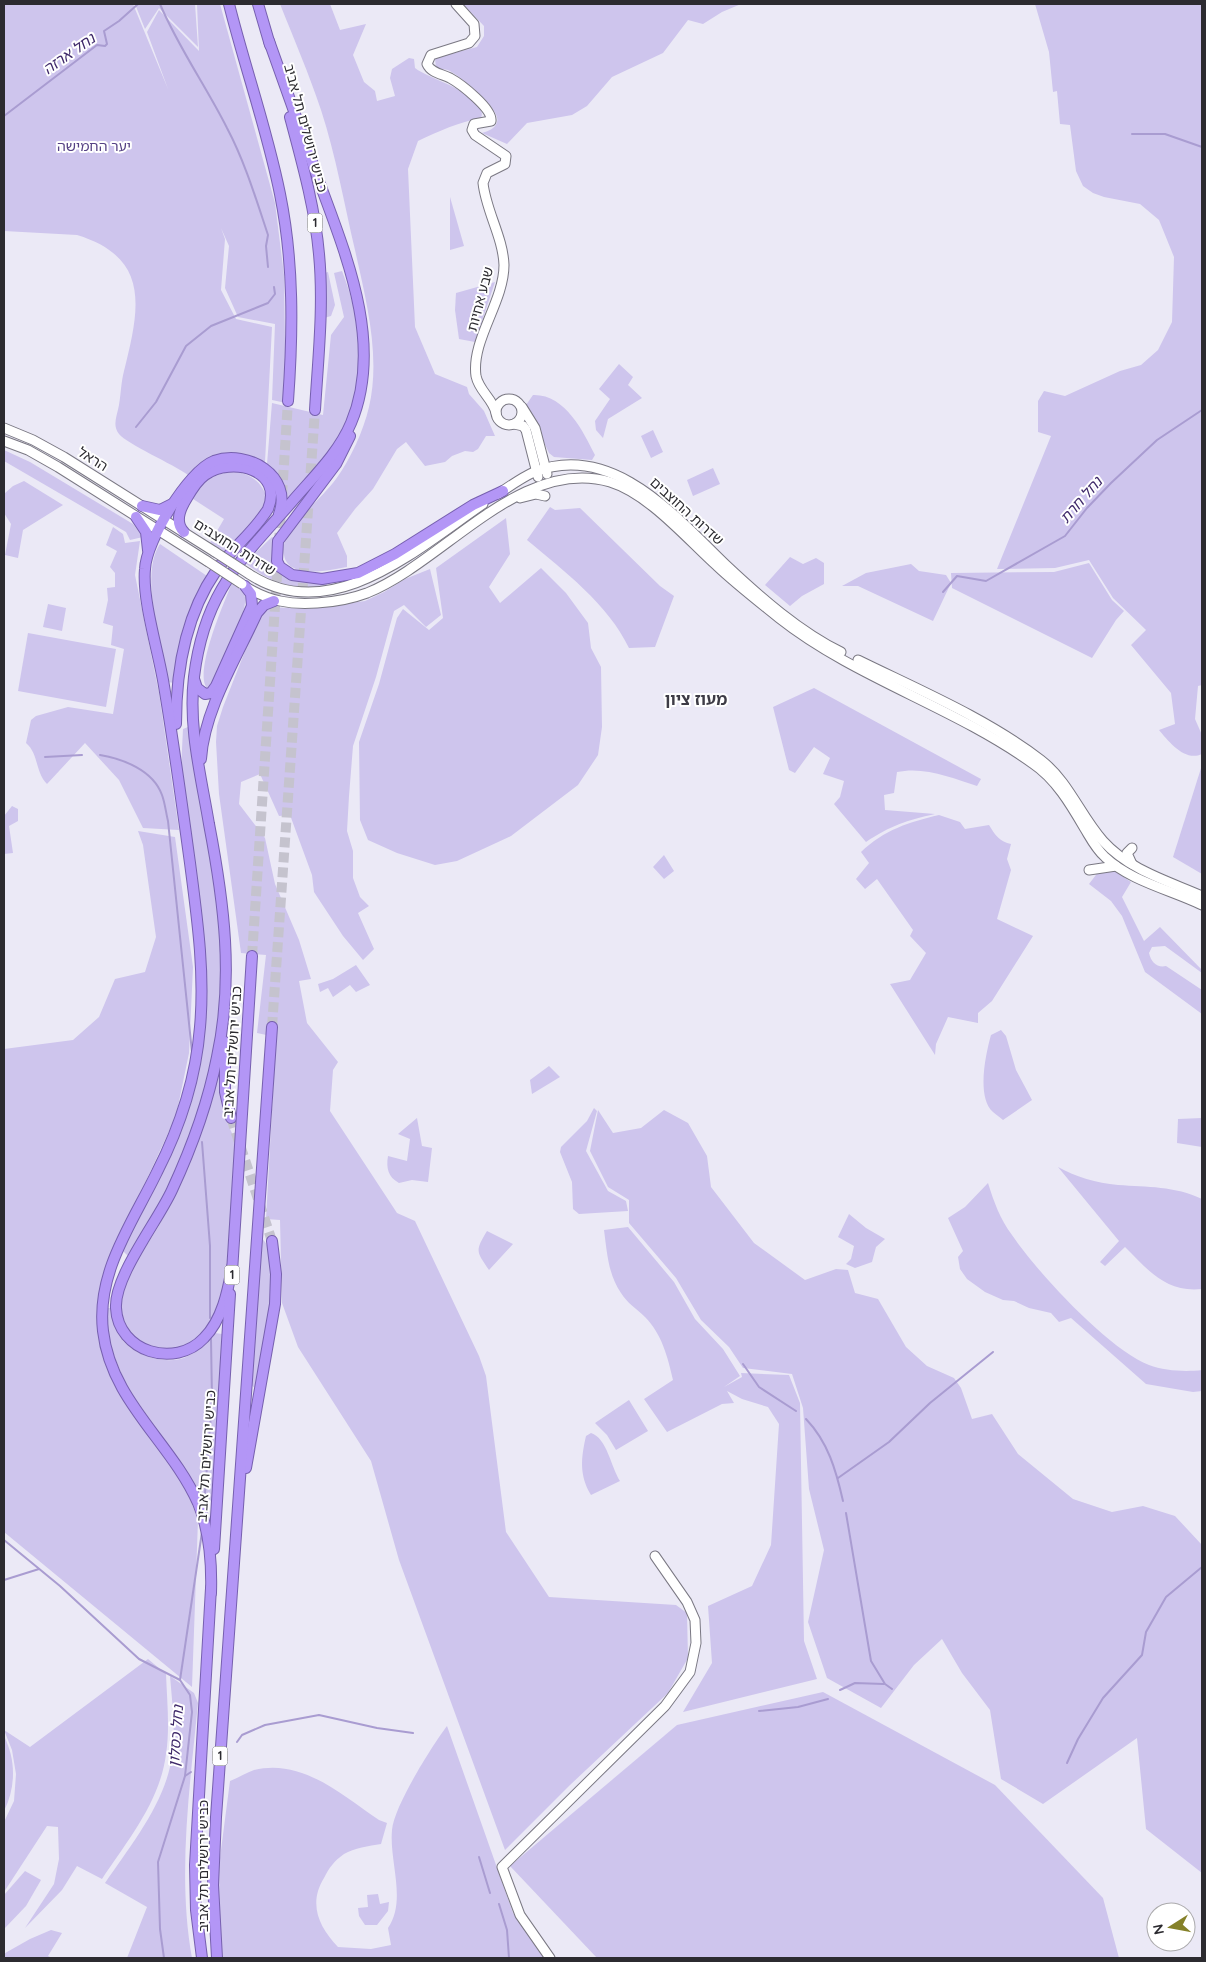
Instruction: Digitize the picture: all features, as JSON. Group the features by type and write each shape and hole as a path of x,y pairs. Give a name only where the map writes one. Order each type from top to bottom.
{"highway":[{"name":"1","path":"229,4 257,96 285,218 292,305 288,402"},
{"name":"כביש ירושלים תל אביב","path":"258,4 303,169 318,241 321,302 316,410"},
{"path":"269,41 331,215 356,297 363,334 363,376 360,405 345,450 278,542 277,561 285,572 298,577 322,579 358,573 395,554 473,504 503,491"},
{"path":"230,1118 225,1081 226,993 223,905 194,730 194,675 203,633 218,593 232,570 323,466 344,437 357,405 363,376"},
{"path":"147,556 165,520 192,478 206,465 223,459 243,459 262,467 278,482 283,501 275,521"},
{"path":"179,784 176,705 182,651 190,624 201,597 216,571 268,509 272,498 270,487 258,473 244,467 230,466 212,471 197,482 181,508 179,522 184,532"},
{"path":"142,506 160,510 177,501"},
{"path":"136,517 147,535 145,587 165,688 179,784 201,960 202,1008 197,1054 186,1100 169,1146 109,1270 104,1289 102,1327 104,1345 115,1378 133,1407 181,1473 197,1501 209,1541 211,1593"},
{"path":"194,675 195,684 202,693 210,693 216,686 252,606 252,597 243,585"},
{"path":"202,782 202,746 211,716 257,613 264,605 274,601"},
{"name":"כביש ירושלים תל אביב","path":"202,1958 196,1910 195,1865 252,956"},
{"path":"226,993 217,1057 193,1141 170,1195 118,1290 116,1310 122,1330 138,1346 156,1353 174,1354 191,1348 205,1337 215,1323 227,1292 232,1267"},
{"name":"כביש ירושלים תל אביב","path":"218,1958 214,1902 214,1851 272,1027"},
{"path":"234,1553 243,1486 275,1304 276,1274 272,1240"}],"main road":[{"name":"שבע אחיות","path":"456,4 474,24 475,36 469,43 431,55 426,64 432,71 457,82 488,110 491,121 474,124 472,130 475,135 506,156 505,164 487,173 483,183 502,250 504,267 499,292 477,361 477,378 482,390 493,403 496,413"},
{"path":"482,390 492,397 516,400 522,407 532,421 542,452 541,470"},
{"path":"506,399 497,406 496,413 504,423 522,426 526,430 544,483"},
{"path":"514,424 521,417 522,407"},
{"name":"הראל","path":"4,428 57,452 165,520"},
{"name":"הראל","path":"4,441 44,459 159,531"},
{"path":"520,480 528,467 531,448"},
{"path":"542,452 550,461 563,466"},
{"name":"שדרות החוצבים","path":"165,520 266,585 292,591 324,591 346,588 382,571 520,480 541,470 563,466 593,467 637,485 746,583 822,641 968,715 1041,761 1069,790 1095,830 1113,851 1132,864 1202,896"},
{"name":"שדרות החוצבים","path":"159,531 243,585 274,601 290,604 326,603 367,593 388,582 510,501 544,483 569,477 596,479 633,492 722,571 813,643 967,722 1035,765 1062,792 1103,855 1116,866 1202,905"},
{"path":"510,501 536,494 545,496"},
{"path":"1132,848 1127,853 1132,864"},
{"path":"1089,870 1116,866"},
{"path":"550,1958 520,1915 502,1867 665,1706 690,1672 696,1643 695,1620 687,1602 655,1556"}],"green space":[{"name":"יער החמישה","path":"4,4 133,4 168,89 147,32 159,10 199,51 197,4 220,4 275,203 284,275 286,403 272,400 275,324 238,317 225,288 229,246 221,228 225,239 221,290 236,319 272,327 265,462 245,457 224,457 205,463 188,475 131,443 117,431 116,420 123,375 134,327 134,289 129,272 118,257 101,245 77,235 4,231"},
{"path":"135,4 195,4 198,47 159,8 145,29"},
{"path":"280,4 330,4 340,30 366,24 353,55 364,82 375,91 377,101 395,96 390,78 392,69 409,58 414,59 415,68 468,95 481,110 481,118 457,124 418,141 408,169 415,327 435,374 467,387 469,394 484,411 495,436 486,436 478,449 473,452 465,451 452,456 445,462 425,466 406,442 397,449 373,489 337,533 347,556 347,567 311,572 293,568 287,563 283,550 284,545 293,527 336,479 356,444 369,407 372,388 373,348 364,288 331,145 316,97"},
{"path":"463,4 741,4 722,12 703,24 688,20 663,53 612,77 587,106 572,115 527,123 507,144 482,133 493,128 497,122 497,116 487,101 470,85 453,73 436,68 435,58 477,47 484,36 484,26"},
{"path":"1035,4 1202,4 1202,685 1198,686 1195,719 1202,735 1202,754 1196,756 1178,750 1159,730 1175,724 1171,693 1131,645 1146,630 1113,598 1089,560 1055,568 997,569 1051,436 1038,432 1038,401 1044,391 1065,396 1120,371 1141,365 1158,350 1172,322 1174,257 1159,220 1140,204 1093,193 1083,186 1076,171 1070,125 1060,124 1057,91 1053,92 1049,52"},
{"path":"450,197 464,246 450,250"},
{"path":"342,271 357,323 360,359 356,395 338,437 322,460 287,502 282,480 267,464 272,403 323,415 331,335 344,317 334,273"},
{"path":"328,272 335,305 331,316 324,318 324,273"},
{"path":"495,282 475,342 459,339 455,310 456,293"},
{"path":"619,364 633,377 628,385 642,398 608,419 603,438 596,430 595,421 610,399 599,389"},
{"path":"533,395 544,396 564,407 585,435 595,455 592,460 554,457 549,453 526,405"},
{"path":"653,430 663,452 651,458 641,436"},
{"path":"4,450 30,462 133,524 143,537 130,540 126,532 4,461"},
{"path":"713,468 720,484 693,496 687,480"},
{"path":"235,471 247,475 256,481 263,489 267,501 261,512 225,553 210,543 224,519 190,497 204,482 221,474"},
{"path":"24,481 63,505 23,530 18,558 5,555 11,524 4,513 4,494 13,486"},
{"path":"550,507 555,510 580,508 660,586 674,596 655,647 629,648 609,617 584,589 527,540"},
{"path":"506,518 510,554 489,587 500,603 541,568 566,593 588,623 591,648 601,667 602,727 598,755 578,785 511,836 457,861 435,865 397,853 368,840 360,820 359,742 379,684 397,618 403,609 429,630 443,618 436,568"},
{"path":"113,527 123,534 125,543 140,541 135,575 159,693 179,830 143,828 119,780 85,743 47,784 40,774 33,752 26,743 31,720 36,716 68,707 113,714 124,649 111,645 113,626 103,623 108,600 107,588 115,587 115,573 110,567 117,551 106,545"},
{"path":"272,537 275,539 272,553 275,567 326,582 328,588 284,584 265,576 245,563"},
{"path":"160,544 207,576 185,628 174,683 168,682 157,631 152,592 154,557"},
{"path":"790,557 803,564 816,558 824,563 824,584 802,596 790,606 765,585"},
{"path":"1089,563 1112,600 1124,611 1116,620 1092,658 952,588 951,573 1054,572"},
{"path":"911,564 919,571 946,575 951,583 933,621 858,586 842,586 866,573"},
{"path":"430,569 441,615 426,627 404,605 394,611 376,677 353,746 347,831 353,851 353,878 360,897 369,906 358,913 374,949 363,960 343,936 314,892 312,875 290,815 279,816 260,774 241,782 239,804 265,838 275,884 299,940 311,979 299,981 307,1023 338,1062 333,1070 330,1111 397,1213 415,1221 479,1356 486,1376 506,1532 549,1597 676,1605 687,1613 688,1658 668,1693 570,1785 505,1850 399,1560 371,1461 298,1347 282,1303 280,1220 266,1219 276,1037 257,1033 266,955 241,953 219,794 217,726 260,613 268,607 308,609 365,601 405,579"},
{"path":"232,583 243,592 245,605 232,642 210,688 207,688 204,679 204,667 207,653"},
{"path":"48,604 66,608 62,631 43,627"},
{"path":"28,633 116,649 106,707 18,691"},
{"path":"814,688 981,779 977,786 948,776 928,772 897,772 894,793 884,795 885,810 935,814 899,824 866,842 834,804 840,797 844,781 823,774 830,758 814,747 795,773 789,770 773,707"},
{"path":"188,727 210,844 218,904 223,963 222,1004 216,1049 200,1114 172,1181 130,1258 121,1249 168,1161 204,1030 181,770 183,729"},
{"path":"1202,765 1202,874 1173,857"},
{"path":"12,806 18,809 18,821 9,826 13,853 4,854 4,816"},
{"path":"939,815 960,822 965,829 989,825 998,838 1011,844 1007,859 1011,870 997,919 1033,936 992,1001 978,1013 978,1023 948,1017 936,1044 935,1055 890,984 910,980 926,953 910,936 913,930 877,879 865,889 856,879 869,863 861,852 870,844 897,828"},
{"path":"138,831 175,837 193,967 189,1053 176,1116 104,1272 99,1299 99,1325 103,1351 111,1378 187,1491 198,1520 192,1687 4,1532 4,1049 73,1040 99,1017 115,979 145,972 156,937 143,845"},
{"path":"664,855 674,871 664,879 653,867"},
{"path":"1113,870 1131,882 1122,897 1144,941 1160,927 1202,970 1202,973 1165,946 1152,947 1149,953 1155,964 1166,966 1202,990 1202,1014 1145,972 1122,916 1111,901 1089,884 1099,871"},
{"path":"356,965 370,985 356,992 350,985 333,997 328,988 320,992 318,984 333,979"},
{"path":"1001,1030 1006,1036 1016,1070 1032,1100 1003,1120 988,1105 984,1086 985,1063 991,1035"},
{"path":"549,1066 560,1077 532,1094 530,1080"},
{"path":"216,1075 221,1075 224,1112 237,1151 231,1235 223,1287 216,1311 205,1331 190,1344 170,1349 153,1347 138,1340 130,1332 122,1315 120,1306 121,1296 134,1266 162,1220 187,1167 206,1113"},
{"path":"594,1108 597,1111 586,1151 608,1191 626,1201 628,1211 579,1214 573,1209 572,1182 560,1152 561,1147 587,1121"},
{"path":"598,1110 613,1133 641,1128 664,1110 688,1123 707,1156 711,1187 754,1243 805,1280 836,1269 848,1270 855,1293 878,1299 906,1347 927,1366 954,1378 961,1388 972,1419 992,1414 1018,1454 1073,1499 1112,1512 1143,1506 1175,1516 1202,1545 1202,1873 1146,1829 1137,1738 1043,1804 1001,1779 990,1710 962,1673 942,1639 914,1665 881,1708 827,1678 808,1622 824,1550 809,1489 803,1408 792,1374 743,1368 729,1347 701,1320 676,1278 629,1223 629,1200 608,1187 590,1151"},
{"path":"417,1118 422,1146 432,1148 428,1182 412,1180 399,1183 392,1178 389,1172 388,1156 407,1161 410,1139 398,1134"},
{"path":"1202,1118 1202,1147 1177,1143 1178,1119"},
{"path":"1058,1167 1072,1174 1102,1183 1171,1189 1202,1199 1202,1289 1189,1289 1168,1284 1150,1271 1125,1247 1105,1266 1100,1262 1119,1241"},
{"path":"988,1183 1004,1223 1023,1251 1075,1308 1114,1344 1149,1365 1162,1369 1202,1370 1202,1391 1193,1392 1146,1384 1071,1318 1059,1322 1051,1313 1029,1308 1014,1301 1003,1300 985,1292 967,1279 960,1269 958,1257 963,1251 948,1218 965,1207"},
{"path":"849,1214 866,1228 885,1239 876,1247 872,1262 855,1268 846,1264 851,1259 854,1246 838,1237"},
{"path":"628,1227 674,1282 695,1319 723,1349 740,1376 724,1387 742,1377 741,1373 789,1375 800,1403 804,1641 817,1679 683,1712 712,1663 708,1606 752,1586 771,1545 779,1424 768,1407 742,1399 727,1391 734,1403 722,1404 667,1432 644,1399 673,1380 666,1355 660,1339 651,1324 621,1293 613,1278 609,1263 604,1230"},
{"path":"487,1231 513,1244 489,1270 479,1255 480,1243"},
{"path":"261,1238 268,1248 272,1285 270,1309 256,1389 250,1384"},
{"path":"104,1308 113,1308 119,1333 129,1347 136,1352 163,1360 180,1359 188,1356 206,1343 215,1333 222,1334 212,1502 196,1486 126,1385 108,1340"},
{"path":"629,1400 648,1431 616,1450 607,1435 595,1423"},
{"path":"591,1433 605,1447 620,1481 591,1495 584,1480 582,1466 586,1436"},
{"path":"148,1659 166,1674 168,1725 163,1772 150,1805 102,1879 77,1866 62,1890 25,1928 54,1884 59,1859 58,1827 47,1826 4,1892 4,1822 14,1801 16,1774 12,1750 4,1730 30,1747"},
{"path":"170,1676 194,1693 198,1703 186,1830 185,1863 185,1895 192,1958 127,1958 147,1907 105,1883 146,1822 163,1790 172,1756 174,1736"},
{"path":"823,1692 995,1785 1103,1898 1119,1958 597,1958 510,1866 677,1725"},
{"path":"447,1726 513,1913 548,1958 222,1958 213,1911 230,1781 254,1770 289,1769 321,1781 379,1820 387,1823 381,1844 348,1852 332,1865 319,1888 316,1906 321,1923 338,1947 371,1949 391,1945 388,1928 394,1917 397,1893 392,1842 394,1819 415,1776"},
{"path":"4,1736 11,1754 13,1773 11,1793 4,1811"},
{"path":"25,1871 41,1880 26,1906 4,1929 4,1895"},
{"path":"378,1894 380,1904 389,1902 388,1911 377,1925 365,1925 359,1916 358,1908 368,1907 367,1895"},
{"path":"51,1930 62,1933 48,1956 52,1958 4,1958 4,1954 7,1952"}],"waterway":[{"name":"נחל ארזה","path":"4,116 97,45 105,46 107,44 104,31 138,4"},
{"path":"160,4 175,36 219,112 239,154 268,235 266,246 268,267"},
{"path":"1132,134 1165,134 1202,147"},
{"path":"136,427 156,402 186,346 211,326 268,303 275,294 274,287"},
{"name":"נחל חרת","path":"943,592 957,576 986,581 1065,536 1087,508 1157,440 1202,410"},
{"path":"45,757 82,755"},
{"path":"100,755 118,759 144,772 158,786 163,798 168,821 192,1052"},
{"path":"202,1142 210,1246 210,1318"},
{"path":"204,1506 212,1400 211,1339"},
{"path":"838,1478 889,1442 930,1403 993,1352"},
{"path":"743,1364 759,1387 796,1411"},
{"path":"806,1419 826,1447 843,1501"},
{"path":"846,1513 871,1661 885,1684 892,1689"},
{"path":"180,1680 202,1532"},
{"name":"נחל כסלון","path":"4,1540 60,1586 139,1659 180,1680 190,1695 192,1712 185,1776 158,1862 160,1929 164,1958"},
{"path":"1067,1763 1078,1739 1103,1698 1142,1655 1146,1632 1166,1597 1202,1567"},
{"path":"4,1580 39,1569"},
{"path":"840,1690 855,1683 884,1684"},
{"path":"759,1711 798,1707 828,1699"},
{"path":"237,1742 242,1735 265,1725 319,1715 377,1728 413,1733"},
{"name":"נחל כסלון","path":"185,1776 191,1772"},
{"path":"479,1857 490,1893"},
{"path":"499,1904 507,1930 509,1958"}],"tunnel":[{"path":"282,495 288,401"},
{"path":"272,1027 315,410"},
{"path":"279,543 281,510"},
{"path":"252,956 278,560"},
{"path":"231,1118 272,1241"}],"district":[{"name":"מעוז ציון","path":"696,699"}]}
